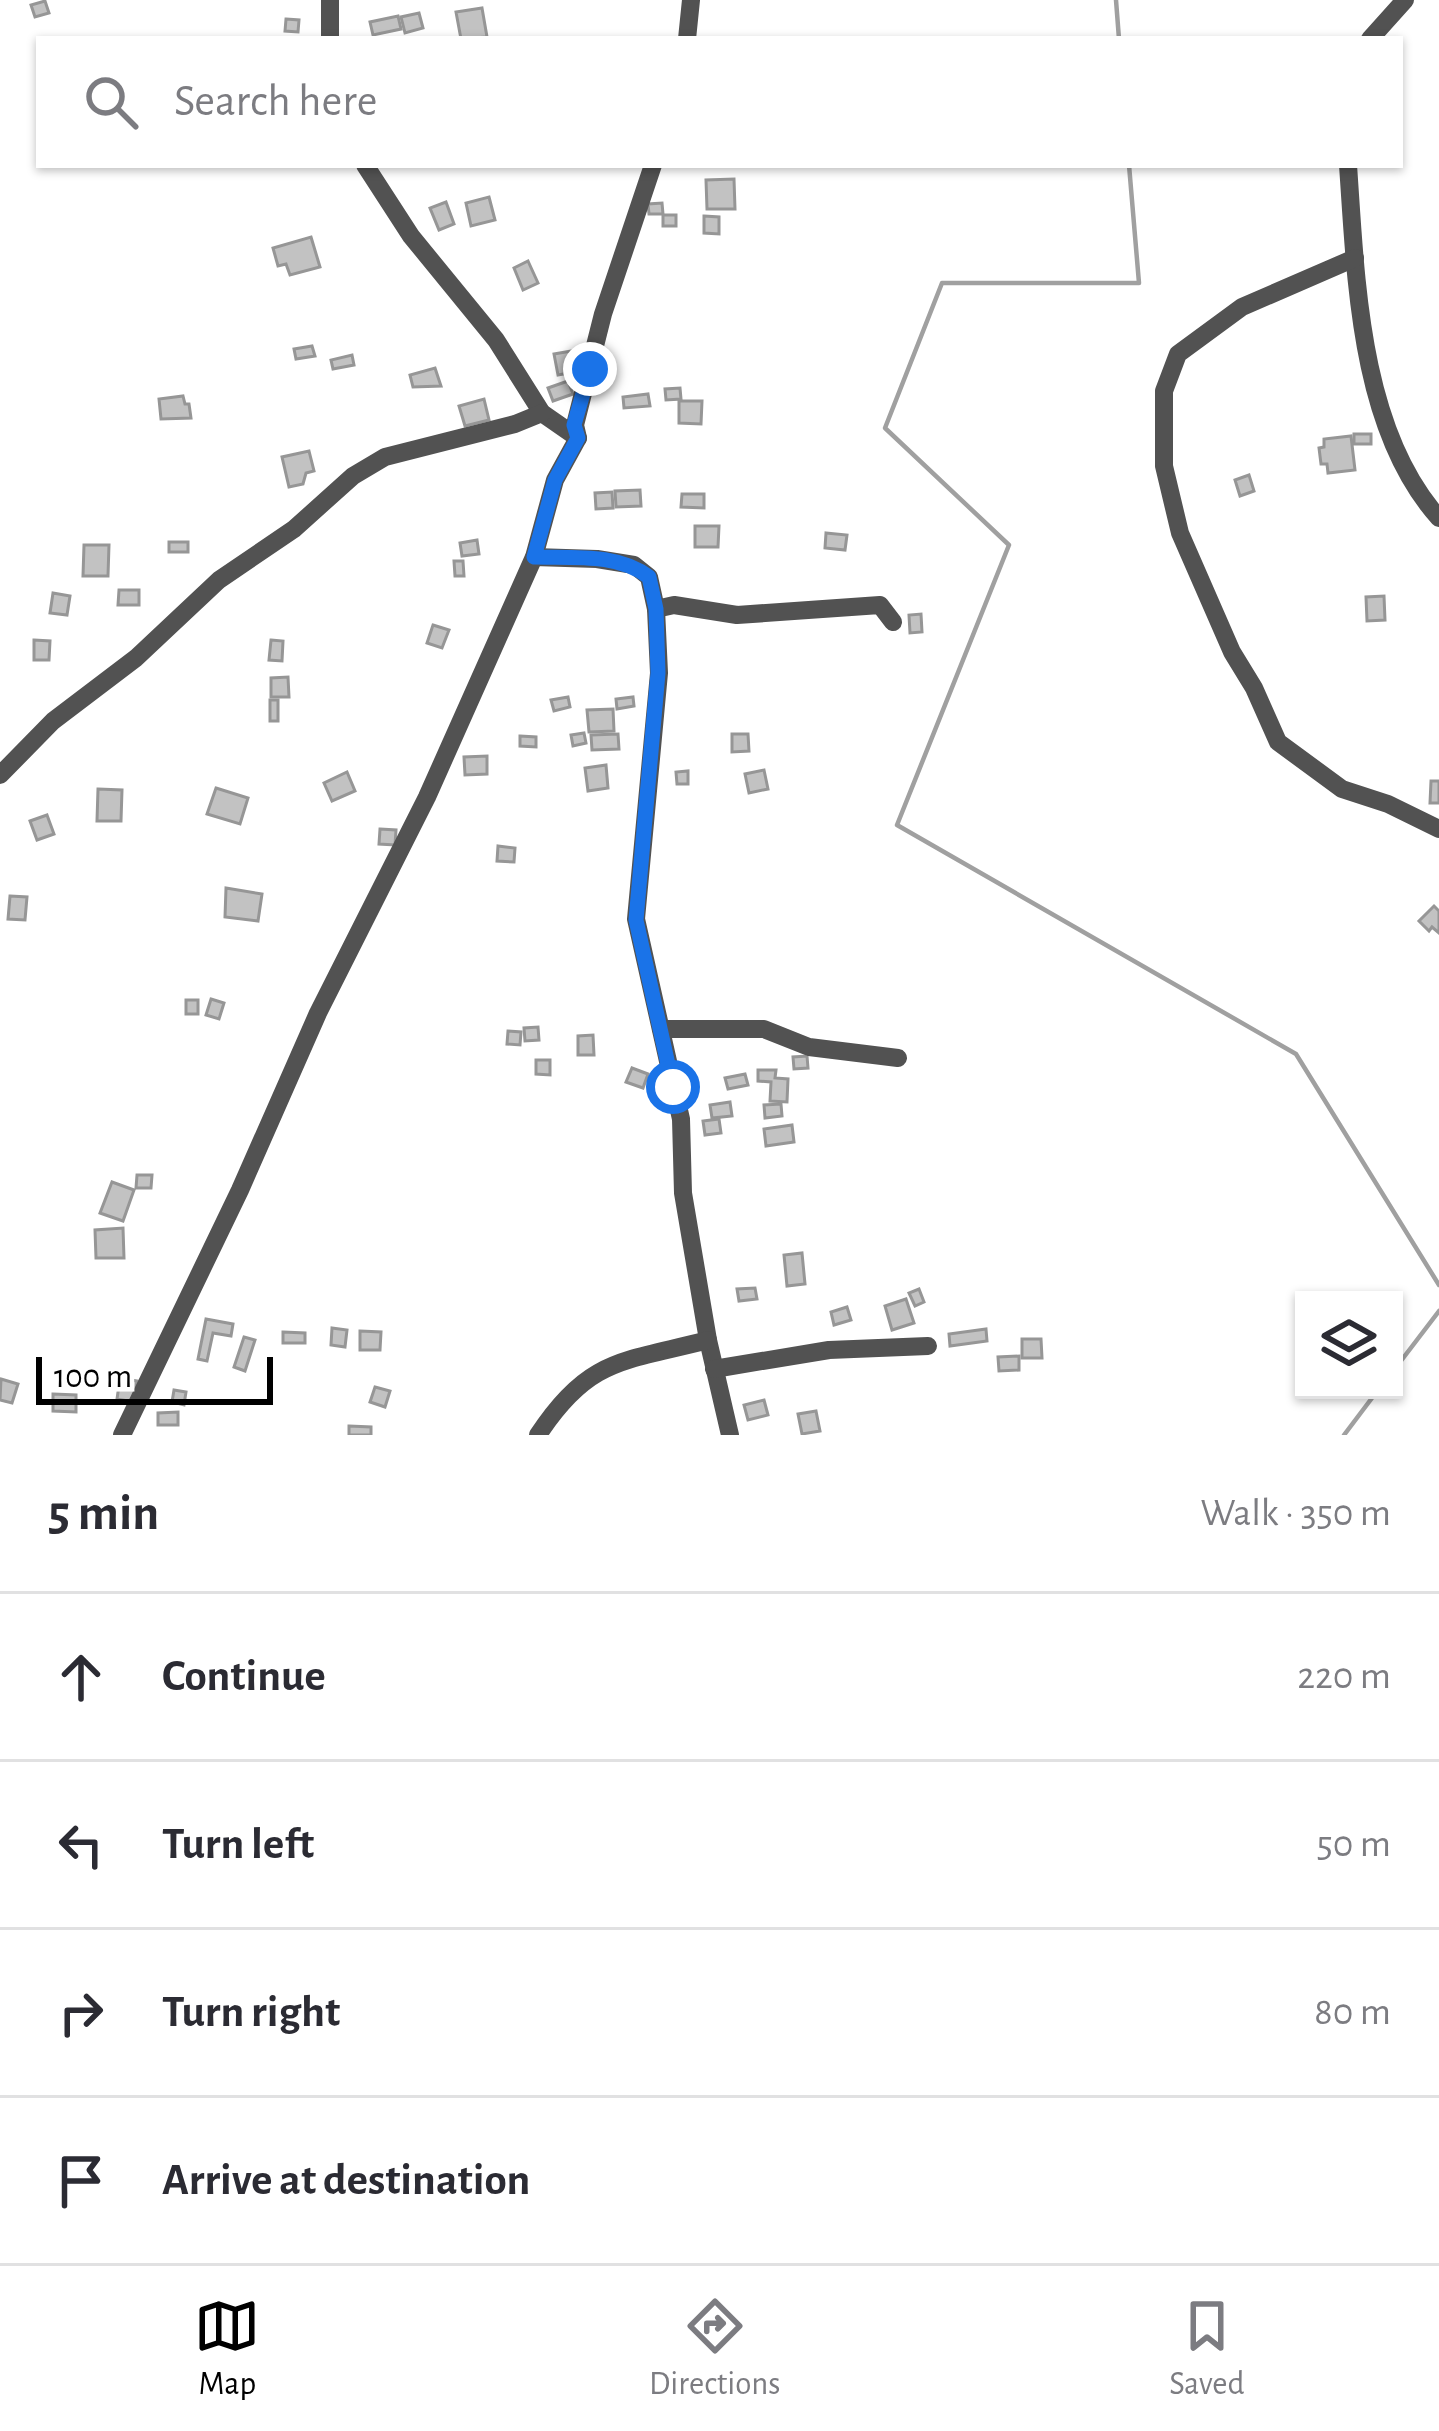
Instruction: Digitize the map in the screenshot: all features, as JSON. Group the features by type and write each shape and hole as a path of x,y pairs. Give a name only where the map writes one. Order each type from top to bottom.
{"street":[{"path":"330,0 330,36"},
{"path":"687,36 691,0"},
{"path":"1373,36 1405,0"},
{"path":"367,168 411,236 520,374 542,413 578,438"},
{"path":"122,1435 231,1210 318,1013 427,797 534,557 555,480 578,438 574,425 603,314 651,168"},
{"path":"1348,168 1363,340 1380,406 1406,466 1439,518"},
{"path":"1355,258 1242,308 1178,354 1164,391 1164,466 1180,533 1278,742 1342,789 1388,804 1439,829"},
{"path":"0,775 53,722 136,658 219,580 294,530 352,476 407,449 515,424 542,413"},
{"path":"534,557 634,565 649,577 656,609 658,673 636,920 681,1119 683,1192 730,1435"},
{"path":"656,609 674,605 737,615 880,605 893,622"},
{"path":"662,1029 764,1029 809,1048 898,1058"},
{"path":"538,1435 562,1397 601,1368 708,1340"},
{"path":"714,1369 829,1350 928,1346"}],"building":[{"path":"45,1 49,13 35,17 31,5"},
{"path":"482,8 487,36 460,36 456,12"},
{"path":"419,13 423,28 405,33 401,17"},
{"path":"398,16 401,29 373,35 370,22"},
{"path":"286,19 299,20 298,32 285,31"},
{"path":"734,179 735,209 707,209 706,180"},
{"path":"489,197 495,220 471,226 466,203"},
{"path":"446,202 454,224 439,230 430,208"},
{"path":"662,203 663,214 649,214 648,204"},
{"path":"663,215 676,215 676,226 663,226"},
{"path":"704,216 719,217 719,234 704,233"},
{"path":"311,237 320,267 290,275 286,264 278,266 273,248"},
{"path":"528,261 538,283 523,290 514,268"},
{"path":"312,346 315,356 296,359 294,349"},
{"path":"577,350 574,372 558,375 554,354"},
{"path":"352,355 354,365 333,369 331,360"},
{"path":"435,368 441,386 413,387 410,375"},
{"path":"568,381 573,394 553,401 548,388"},
{"path":"680,388 681,399 666,400 665,389"},
{"path":"648,394 650,406 624,408 623,397"},
{"path":"183,396 191,418 161,419 159,399"},
{"path":"484,399 489,420 465,426 459,406"},
{"path":"679,401 702,401 701,424 679,423"},
{"path":"1354,434 1371,434 1371,444 1354,444"},
{"path":"1351,436 1355,470 1328,473 1319,448 1324,447 1324,439"},
{"path":"309,451 314,471 306,473 303,484 289,487 282,457"},
{"path":"1249,475 1254,491 1240,496 1235,480"},
{"path":"640,490 641,506 616,507 615,491"},
{"path":"612,492 613,508 596,509 595,493"},
{"path":"682,494 704,494 704,508 681,507"},
{"path":"695,526 719,526 718,547 695,547"},
{"path":"826,533 847,535 845,550 825,548"},
{"path":"477,540 479,554 462,556 460,543"},
{"path":"169,542 188,542 188,552 169,552"},
{"path":"84,545 109,545 108,576 83,576"},
{"path":"454,561 463,561 464,576 455,576"},
{"path":"119,590 139,590 139,605 118,605"},
{"path":"53,593 70,596 67,615 50,613"},
{"path":"1384,596 1385,620 1367,621 1366,597"},
{"path":"921,614 922,632 910,633 909,615"},
{"path":"433,625 449,630 442,648 427,643"},
{"path":"34,640 50,641 49,660 34,660"},
{"path":"271,640 283,641 282,661 269,660"},
{"path":"288,677 289,697 271,697 271,678"},
{"path":"568,697 570,707 554,711 551,700"},
{"path":"633,697 634,706 617,709 616,699"},
{"path":"270,700 278,700 278,721 270,721"},
{"path":"613,709 614,731 589,732 587,710"},
{"path":"584,733 586,743 573,746 571,735"},
{"path":"618,734 619,749 592,750 591,735"},
{"path":"732,734 748,734 749,751 732,752"},
{"path":"520,736 536,737 536,747 520,746"},
{"path":"487,756 487,774 465,775 464,757"},
{"path":"606,765 608,788 588,791 585,768"},
{"path":"764,770 768,789 749,793 745,774"},
{"path":"688,771 688,784 677,784 676,772"},
{"path":"347,772 355,791 332,801 324,783"},
{"path":"1431,781 1439,781 1439,803 1430,803"},
{"path":"216,788 248,798 240,824 207,814"},
{"path":"98,789 122,790 121,821 97,821"},
{"path":"47,815 54,834 37,840 30,821"},
{"path":"380,829 396,830 395,845 379,844"},
{"path":"498,846 515,848 514,862 497,861"},
{"path":"226,888 262,894 258,921 225,917"},
{"path":"10,896 27,897 25,920 8,919"},
{"path":"1434,906 1439,911 1439,933 1419,921"},
{"path":"211,999 224,1003 219,1019 206,1015"},
{"path":"186,1000 198,1000 198,1014 186,1014"},
{"path":"538,1027 539,1040 525,1041 524,1028"},
{"path":"508,1031 521,1032 520,1045 507,1044"},
{"path":"593,1035 594,1055 578,1055 578,1036"},
{"path":"807,1056 808,1068 794,1069 793,1057"},
{"path":"536,1060 550,1060 550,1075 536,1074"},
{"path":"632,1068 648,1074 643,1088 626,1082"},
{"path":"758,1070 776,1070 775,1078 788,1079 787,1102 770,1101 771,1082 758,1081"},
{"path":"745,1074 748,1085 728,1089 725,1078"},
{"path":"730,1102 732,1116 712,1118 710,1105"},
{"path":"781,1104 782,1116 765,1118 764,1105"},
{"path":"719,1119 721,1133 705,1135 703,1121"},
{"path":"792,1125 794,1142 766,1146 764,1129"},
{"path":"137,1175 152,1175 151,1188 136,1188"},
{"path":"112,1182 134,1190 123,1221 100,1213"},
{"path":"123,1228 124,1258 96,1258 95,1230"},
{"path":"802,1253 805,1284 787,1286 784,1255"},
{"path":"755,1288 757,1299 739,1301 737,1289"},
{"path":"919,1289 924,1302 915,1306 909,1293"},
{"path":"906,1299 914,1323 892,1330 885,1306"},
{"path":"847,1307 851,1320 834,1325 831,1312"},
{"path":"206,1319 233,1324 231,1336 213,1333 207,1361 198,1359"},
{"path":"332,1328 347,1330 345,1347 331,1345"},
{"path":"986,1329 987,1341 950,1346 949,1334"},
{"path":"360,1331 381,1332 380,1350 360,1350"},
{"path":"283,1332 305,1333 305,1343 283,1343"},
{"path":"244,1337 255,1340 245,1371 234,1367"},
{"path":"1022,1339 1041,1339 1042,1358 1022,1358"},
{"path":"1019,1356 1019,1370 999,1371 998,1357"},
{"path":"120,1378 137,1381 134,1402 117,1399"},
{"path":"1,1379 18,1384 12,1403 0,1400"},
{"path":"375,1387 390,1391 385,1407 370,1402"},
{"path":"174,1390 186,1392 184,1405 172,1402"},
{"path":"53,1394 76,1395 76,1412 53,1411"},
{"path":"764,1400 768,1415 748,1420 744,1405"},
{"path":"816,1411 820,1431 802,1434 798,1414"},
{"path":"178,1412 178,1425 158,1425 158,1413"},
{"path":"349,1426 371,1427 371,1435 349,1435"}],"waterway":[{"path":"1116,0 1119,36"},
{"path":"1129,168 1139,283 942,283 885,428 1009,545 897,825 1296,1054 1439,1285"},
{"path":"1403,1358 1439,1311"},
{"path":"1344,1435 1371,1399"}],"route":[{"path":"590,369 574,425 578,438 555,480 534,557 634,565 649,577 656,609 658,673 636,920 673,1087"}]}
